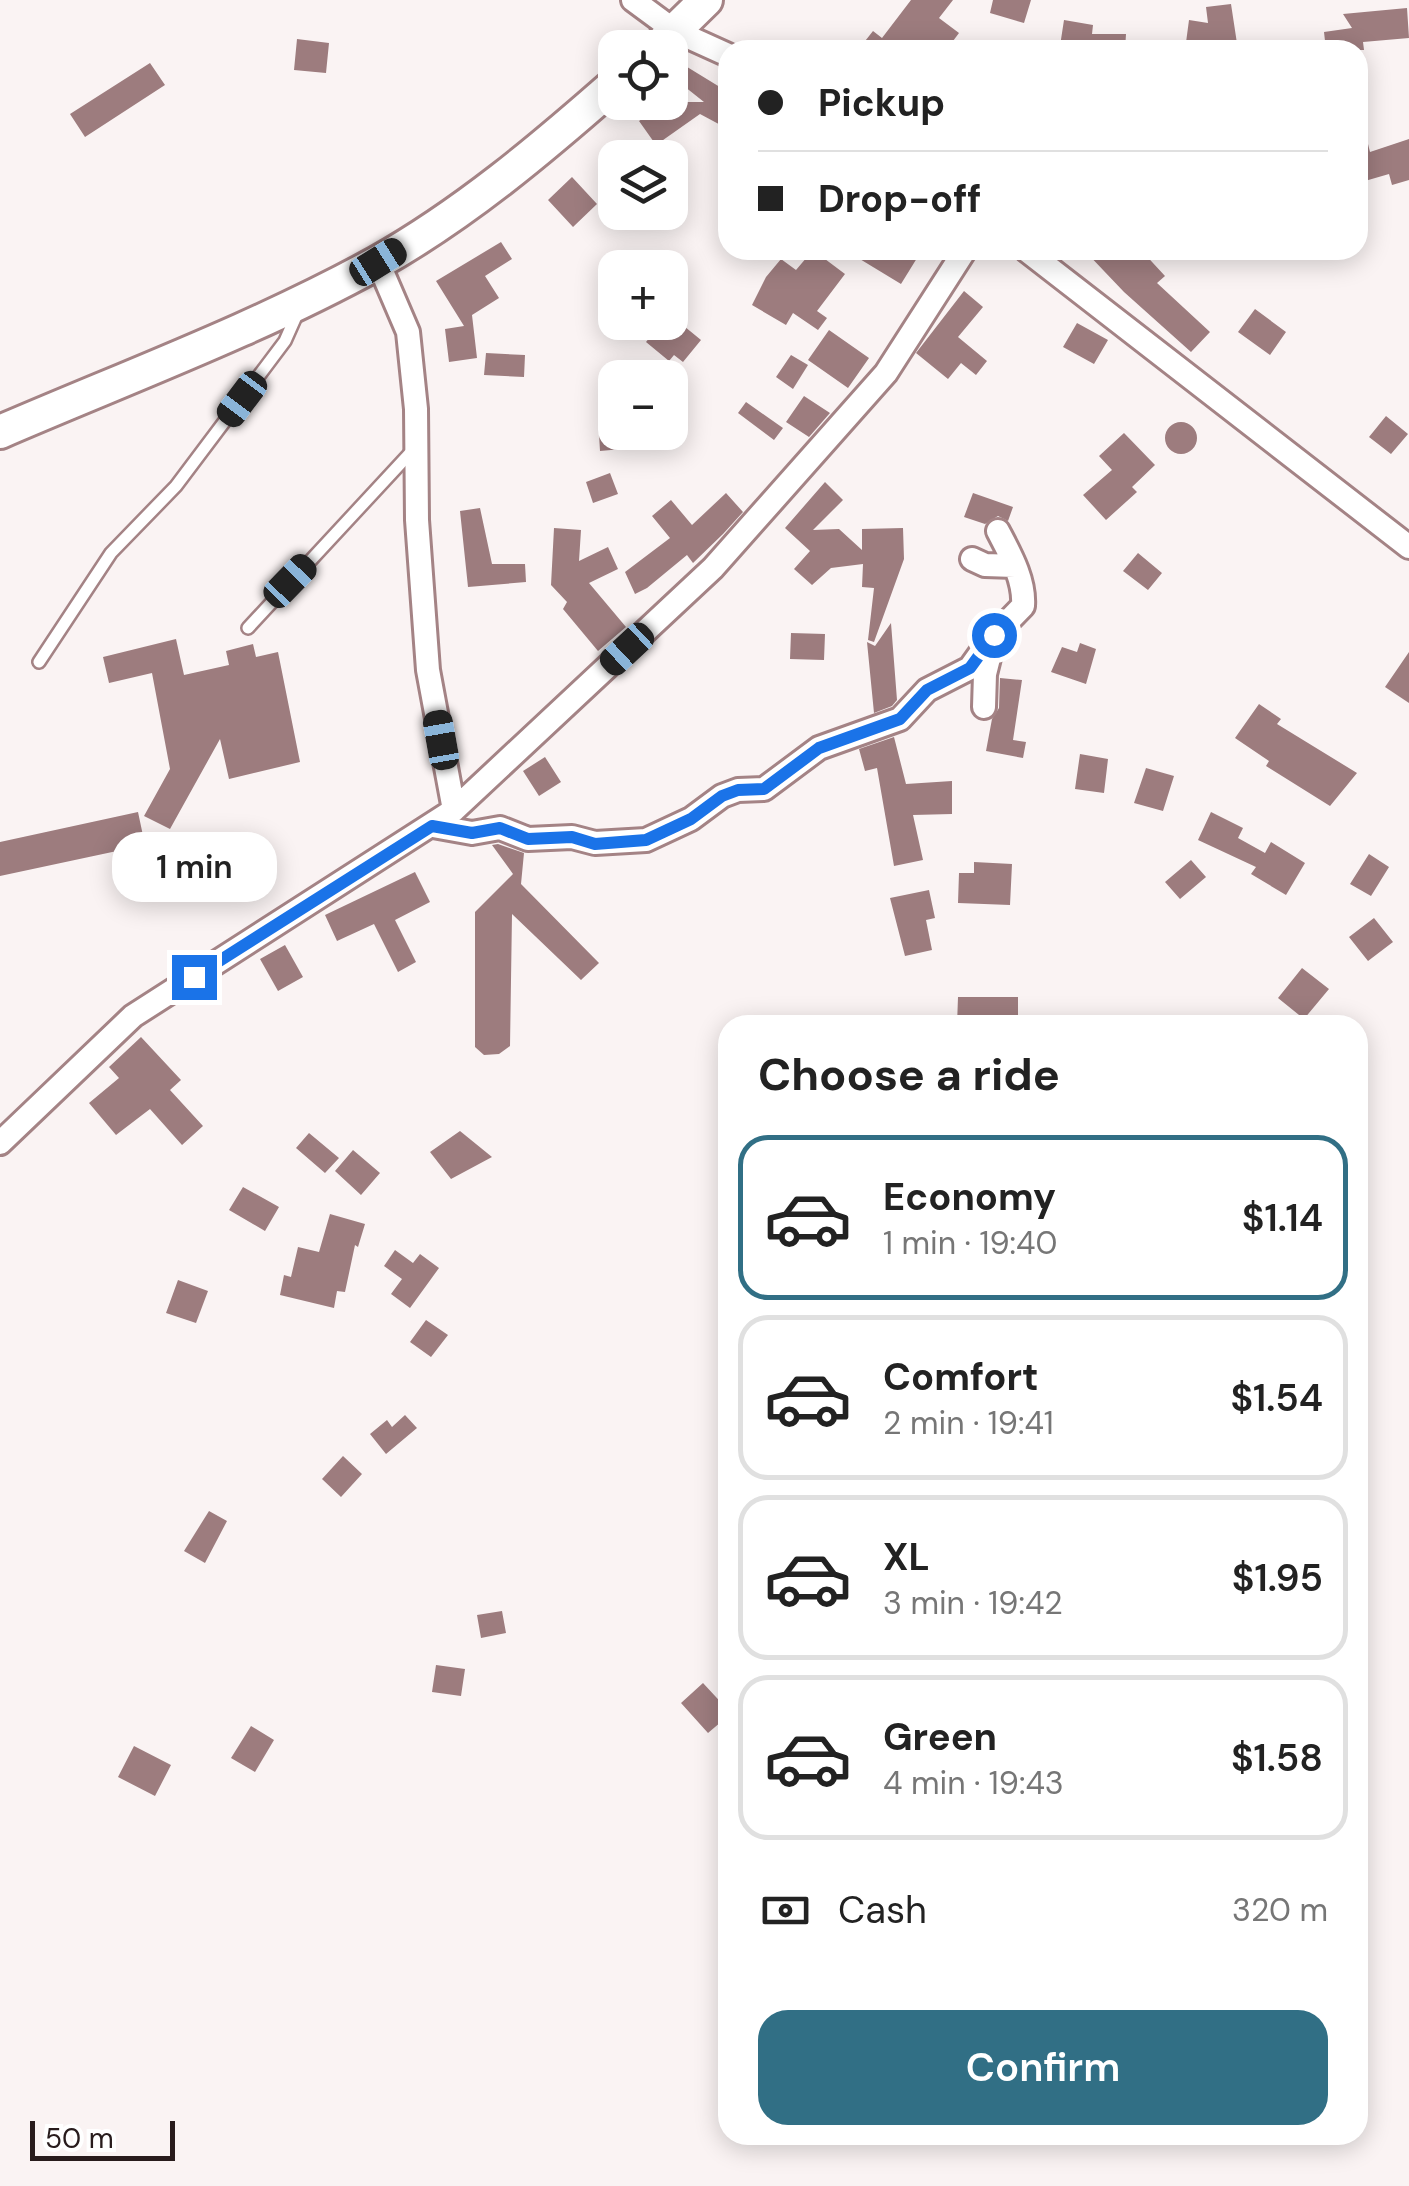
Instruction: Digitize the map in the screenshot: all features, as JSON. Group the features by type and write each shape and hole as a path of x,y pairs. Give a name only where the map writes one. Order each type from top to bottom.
{"main road":[{"path":"676,30 706,0"},
{"path":"0,432 302,301 378,262 470,205 598,98"}],"street":[{"path":"633,0 658,30"},
{"path":"688,45 718,52"},
{"path":"0,1143 133,1016 454,810 713,568 886,372 959,260"},
{"path":"1039,260 1409,547"},
{"path":"378,262 408,332 428,670 454,810"},
{"path":"984,707 979,669 994,635 1023,606 1024,594 998,530"},
{"path":"972,559 986,565 1015,566"},
{"path":"432,826 472,833 500,828 528,839 572,837 595,844 646,840 691,819 722,796 738,790 764,789 819,748 900,719 927,690 979,669"}],"lane":[{"path":"40,662 111,554 176,486 285,341 302,301"},
{"path":"248,628 416,446"}],"building":[{"path":"911,0 953,0 939,18 959,33 954,40 866,40 873,31 882,38"},
{"path":"993,0 1031,0 1024,23 990,13"},
{"path":"1231,4 1236,40 1186,40 1189,20 1208,23 1206,7"},
{"path":"1407,8 1409,38 1325,40 1324,32 1352,28 1343,14"},
{"path":"1064,20 1093,25 1092,34 1126,34 1126,40 1061,40"},
{"path":"297,39 329,43 326,73 294,70"},
{"path":"150,63 165,85 85,137 70,114"},
{"path":"688,68 718,86 718,124 700,114 663,140 652,140 639,121 688,120 688,102 704,102 688,89"},
{"path":"1409,139 1409,180 1392,185 1389,174 1368,180 1368,144 1370,152"},
{"path":"572,177 597,204 573,227 548,200"},
{"path":"501,242 512,259 485,276 499,298 472,315 477,358 449,362 445,329 464,326 436,281"},
{"path":"780,260 796,270 804,260 826,260 845,274 817,311 827,318 818,330 793,313 786,325 752,305"},
{"path":"861,260 916,260 901,284"},
{"path":"1094,260 1150,260 1165,276 1157,283 1210,332 1191,352"},
{"path":"964,291 983,307 958,337 987,361 976,375 961,363 948,379 916,353"},
{"path":"1255,309 1286,332 1270,355 1238,332"},
{"path":"1077,323 1108,340 1094,364 1063,347"},
{"path":"688,329 701,340 685,360 674,355 668,360 646,342 688,340"},
{"path":"829,330 869,358 848,388 808,360"},
{"path":"486,353 525,355 524,377 484,375"},
{"path":"791,355 808,365 793,389 776,377"},
{"path":"804,396 830,413 809,437 786,422"},
{"path":"746,402 783,428 774,440 738,413"},
{"path":"1386,416 1408,434 1391,454 1369,437"},
{"path":"1181,422 1192,427 1197,438 1192,449 1181,454 1170,449 1165,438 1170,427"},
{"path":"1124,433 1155,465 1132,487 1137,492 1106,520 1083,495 1112,470 1099,456"},
{"path":"610,473 618,494 593,503 586,482"},
{"path":"825,482 843,500 813,530 839,529 862,550 862,529 903,528 904,559 874,642 868,640 874,588 862,587 863,564 831,568 812,585 794,569 810,551 785,528"},
{"path":"726,493 743,512 693,563 687,555 635,594 625,572 670,538 652,516 671,500 692,525"},
{"path":"973,493 1013,507 1008,521 998,516 985,524 964,517"},
{"path":"480,508 492,564 525,564 526,582 468,587 460,511"},
{"path":"554,528 581,530 579,561 608,547 618,569 589,583 626,627 598,651 563,609 567,602 551,585"},
{"path":"1138,553 1162,573 1148,590 1123,571"},
{"path":"891,623 897,700 874,713 867,642 875,646"},
{"path":"791,633 825,634 824,660 790,659"},
{"path":"176,639 184,675 229,665 226,651 253,644 256,657 278,652 300,762 229,779 220,739 170,829 144,816 170,769 152,673 109,683 103,657"},
{"path":"1080,643 1096,649 1086,684 1051,672 1062,647 1077,652"},
{"path":"1409,652 1409,703 1385,687"},
{"path":"1000,678 1022,680 1013,740 1026,742 1023,758 986,751 992,719 999,708"},
{"path":"1259,704 1281,719 1277,724 1357,773 1330,806 1266,766 1269,761 1235,738"},
{"path":"894,737 906,784 952,781 952,814 913,815 923,860 894,866 877,768 865,771 859,749"},
{"path":"1080,754 1108,759 1104,793 1075,789"},
{"path":"545,757 561,782 539,796 523,771"},
{"path":"1146,768 1174,776 1163,811 1134,803"},
{"path":"138,812 145,845 0,876 0,842"},
{"path":"1211,812 1243,828 1238,838 1265,853 1271,842 1305,863 1286,895 1251,874 1256,867 1198,840"},
{"path":"492,845 524,853 521,884 599,963 581,980 512,914 510,1046 499,1054 484,1055 475,1047 475,912 513,874"},
{"path":"1369,854 1389,867 1371,896 1350,884"},
{"path":"1191,860 1206,877 1180,899 1165,882"},
{"path":"974,862 1012,864 1010,905 958,903 959,873 974,873"},
{"path":"415,872 430,902 395,920 416,962 398,972 374,924 337,941 325,915"},
{"path":"929,890 935,918 926,920 932,950 905,956 890,898"},
{"path":"1374,918 1393,942 1368,961 1349,937"},
{"path":"285,945 303,977 278,991 260,959"},
{"path":"1302,968 1329,989 1307,1015 1299,1015 1278,998"},
{"path":"958,997 1018,997 1018,1015 957,1015"},
{"path":"141,1037 181,1080 170,1090 203,1126 182,1145 150,1109 116,1135 89,1103 119,1078 109,1067"},
{"path":"460,1131 492,1157 451,1179 430,1152"},
{"path":"309,1133 339,1158 325,1173 296,1148"},
{"path":"353,1150 380,1173 361,1195 335,1171"},
{"path":"243,1187 279,1207 265,1231 229,1210"},
{"path":"330,1214 365,1224 358,1247 355,1245 345,1292 337,1291 334,1308 280,1295 284,1275 291,1277 298,1247 319,1252"},
{"path":"395,1250 413,1263 420,1254 439,1268 410,1308 391,1294 402,1279 384,1266"},
{"path":"178,1280 208,1291 196,1323 166,1313"},
{"path":"426,1320 448,1335 431,1357 410,1342"},
{"path":"405,1415 417,1428 386,1454 370,1434 387,1420 392,1427"},
{"path":"343,1456 362,1474 341,1497 322,1479"},
{"path":"209,1511 227,1521 205,1563 184,1551"},
{"path":"502,1611 506,1633 481,1638 477,1615"},
{"path":"436,1665 465,1669 461,1696 432,1692"},
{"path":"703,1683 718,1699 718,1724 708,1733 681,1703"},
{"path":"251,1726 274,1740 255,1772 231,1758"},
{"path":"134,1746 171,1765 155,1796 118,1777"}],"route":[{"path":"194,977 432,826 472,833 500,828 528,839 572,837 595,844 646,840 691,819 722,796 738,790 764,789 819,748 900,719 927,690 970,668 994,635"}]}
